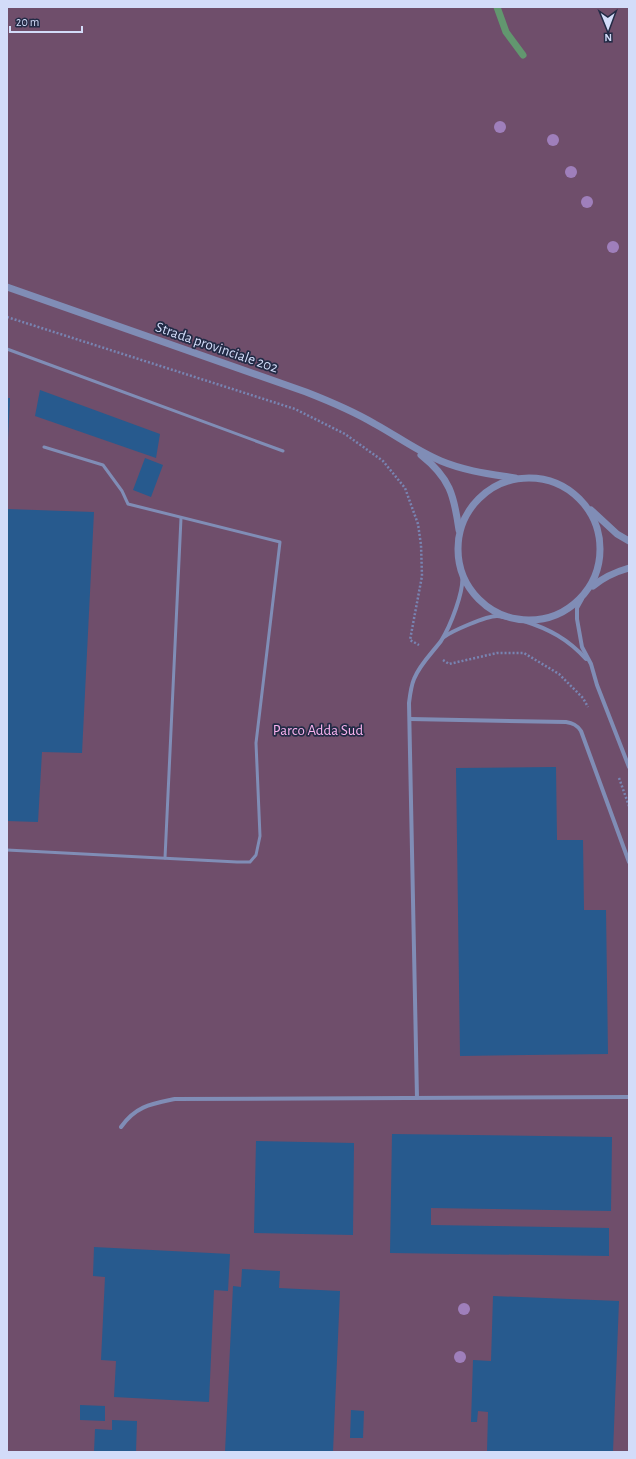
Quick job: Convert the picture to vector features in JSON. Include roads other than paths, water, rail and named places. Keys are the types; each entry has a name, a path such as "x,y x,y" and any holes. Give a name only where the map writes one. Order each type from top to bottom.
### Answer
{"street":[{"name":"Strada provinciale 202","path":"7,287 306,392 375,424 427,455 456,467 473,472 516,478 536,478 556,482 574,492 617,534 629,541"},
{"name":"Strada provinciale 202","path":"412,447 434,466 451,491 455,501 459,532 457,553 462,574 472,594 489,608 509,618 524,621 545,619 565,612 582,599 595,578 601,554 599,529 588,507"},
{"name":"Strada provinciale 202","path":"459,532 467,513 480,497 496,485 516,478"},
{"name":"Strada provinciale 202","path":"586,592 600,580 616,572 629,568"},
{"path":"417,1098 409,703 414,679 419,668 441,640 448,628 460,596 463,581 462,574"},
{"path":"582,599 577,608 578,627 582,647 591,664 629,767"},
{"path":"441,640 452,632 486,619 496,616 509,618"},
{"path":"524,621 555,633 573,646 591,664"},
{"path":"410,719 573,723 581,731 629,862"},
{"path":"121,1127 129,1117 140,1109 157,1103 175,1100 629,1096"}],"lane":[{"path":"7,350 283,452"},
{"path":"7,850 250,862 256,855 260,836 256,743 280,542 128,504 122,490 103,465 44,447"},
{"path":"166,858 181,518"}],"waterway":[{"path":"497,7 506,32 523,55"}],"park label":[{"name":"Parco Adda Sud","path":"318,730"}]}
